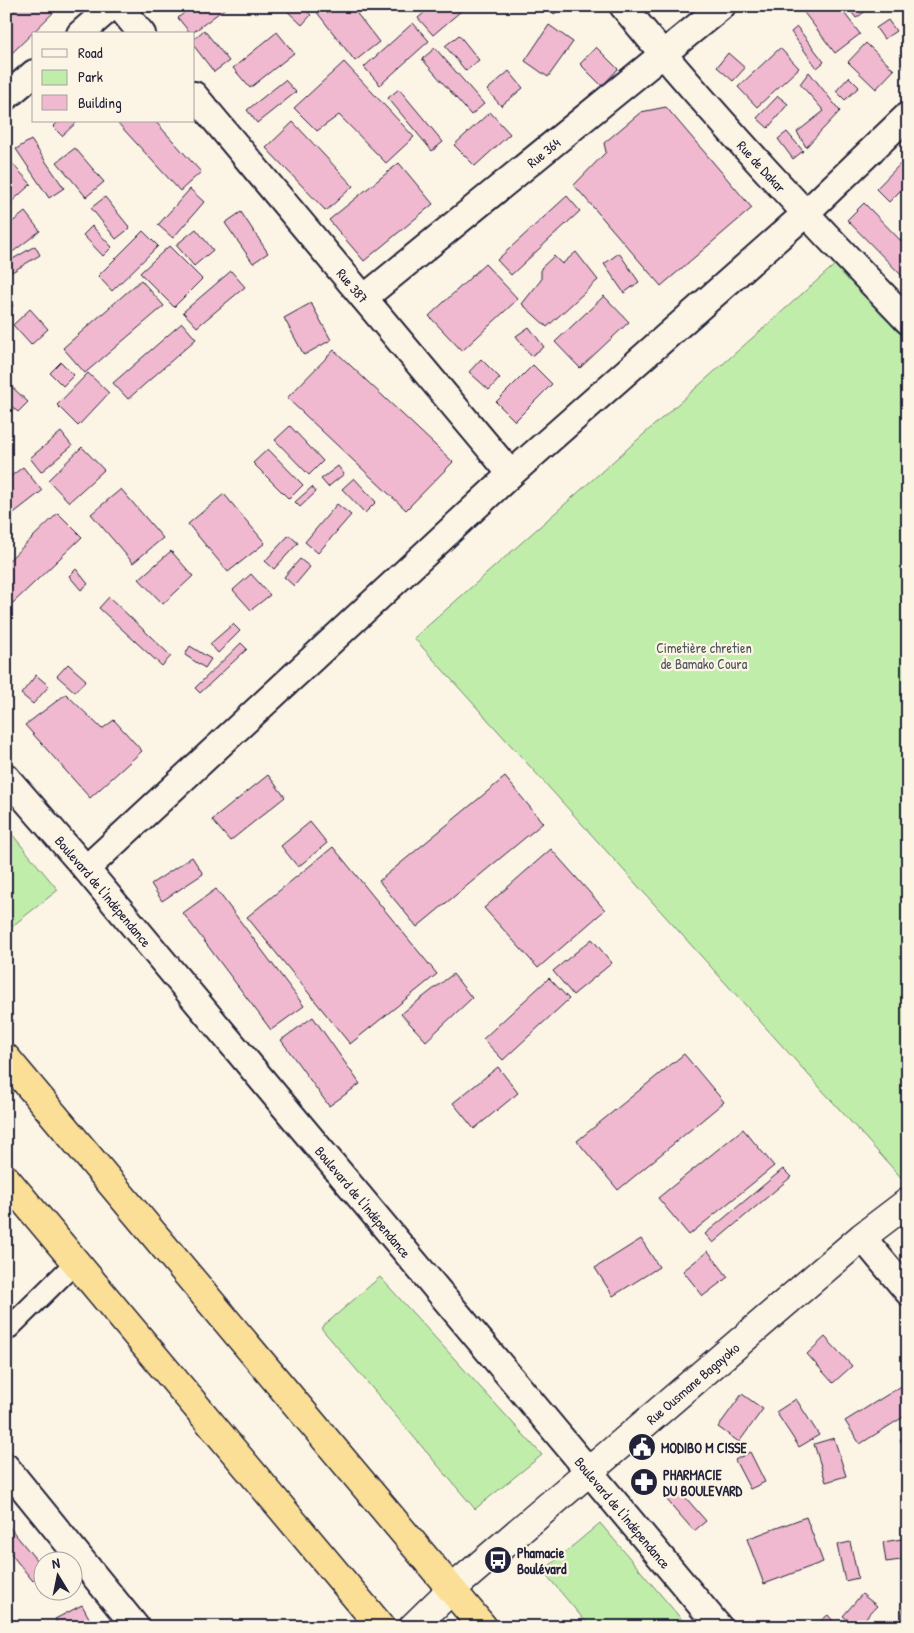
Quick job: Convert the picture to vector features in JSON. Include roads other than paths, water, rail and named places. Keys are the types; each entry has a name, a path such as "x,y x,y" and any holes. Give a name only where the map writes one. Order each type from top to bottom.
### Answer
{"highway":[{"path":"6,1058 483,1627"},
{"path":"6,1179 381,1627"}],"main road":[{"name":"Rue Ousmane Bagayoko","path":"413,1627 452,1590 862,1237 908,1202"}],"street":[{"path":"82,32 112,6"},
{"path":"119,6 140,32"},
{"name":"Rue de Dakar","path":"623,6 662,54 805,214 908,321"},
{"name":"Rue 364","path":"364,298 722,6"},
{"path":"6,97 32,75"},
{"name":"Rue 387","path":"195,96 511,474"},
{"path":"86,869 511,474 805,214 908,115"},
{"name":"Boulevard de l'Indépendance","path":"6,777 86,869 719,1627"},
{"path":"862,1237 908,1292"},
{"path":"6,1331 76,1262"},
{"path":"6,1467 136,1627"}],"place":[{"name":"MODIBO M CISSE","path":"642,1447"},
{"name":"PHARMACIE DU BOULEVARD","path":"644,1482"},
{"name":"Phamacie Boulévard","path":"498,1560"}],"park label":[{"name":"Cimetière chretien de Bamako Coura","path":"704,656"}]}
